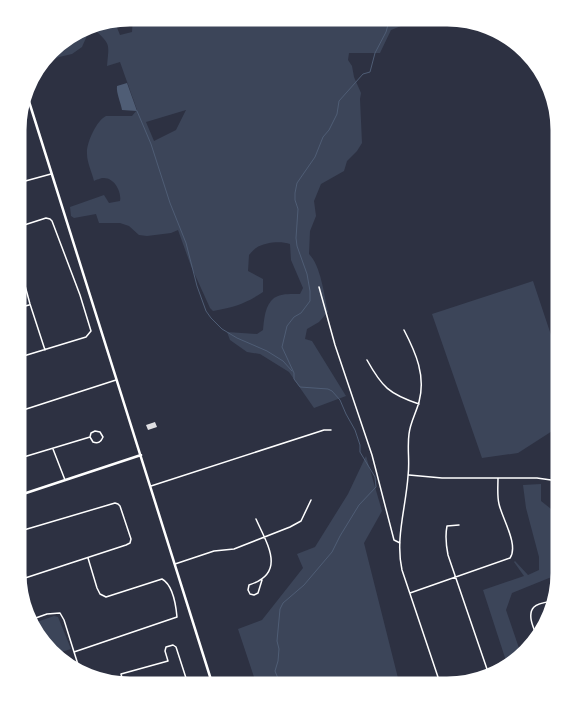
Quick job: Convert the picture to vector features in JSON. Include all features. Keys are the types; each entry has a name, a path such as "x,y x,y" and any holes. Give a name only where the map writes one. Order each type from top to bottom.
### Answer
{"main road":[{"path":"29,100 212,679"},
{"path":"24,494 141,455"}],"street":[{"path":"24,181 51,173"},
{"path":"24,225 46,218 52,221 74,277 90,328 90,333 86,337 24,356"},
{"path":"24,282 45,350"},
{"path":"319,287 335,345 372,455 387,510 392,536 394,540 400,543"},
{"path":"24,306 30,304"},
{"path":"404,330 421,371 422,389 419,404 409,433 408,475 400,543 400,562 439,679"},
{"path":"367,360 376,376 388,390 397,396 419,404"},
{"path":"24,410 117,380"},
{"path":"151,486 324,430 331,430"},
{"path":"24,457 90,437 91,433 97,431 102,434 103,437 99,442 95,443 90,437"},
{"path":"54,448 65,480"},
{"path":"408,475 442,478 537,478 553,481"},
{"path":"410,593 510,558 513,554 513,546 499,504 498,478"},
{"path":"175,564 214,551 234,549 290,527 300,521 311,500"},
{"path":"24,530 115,503 120,506 131,536 130,543 126,545 24,578"},
{"path":"256,519 271,554 272,564 271,570 262,580 250,586 248,590 250,594 254,595 258,593 262,580"},
{"path":"458,525 447,526 445,544 487,671"},
{"path":"74,652 177,617 172,594 167,581 162,579 106,597 100,594 97,588 88,558"},
{"path":"535,632 531,620 533,608 548,602"},
{"path":"34,619 48,614 60,613 64,620 78,665"},
{"path":"122,679 121,674 168,661 165,650 166,647 173,645 176,647 186,678 183,679"}],"shaded area":[{"path":"133,24 402,24 401,26 391,30 380,53 349,53 348,60 352,66 354,77 361,93 362,143 357,151 347,161 344,171 321,184 314,201 316,216 310,231 309,254 313,259 319,273 328,312 319,322 307,329 305,339 312,341 346,396 314,408 289,372 260,354 247,352 230,340 227,332 257,334 263,330 267,308 274,298 283,295 300,294 303,288 291,260 290,244 278,242 268,243 254,250 249,255 248,271 263,279 263,292 239,304 213,311 210,308 191,266 178,230 171,233 147,236 139,235 129,226 120,223 99,223 96,214 74,218 71,216 70,207 104,195 109,203 120,201 120,193 114,182 107,178 94,181 88,160 87,149 93,132 103,118 106,116 132,116 137,110 120,62 107,66 108,45 95,30 116,25 120,35 132,32","holes":["186,110 176,130 154,141 146,122"]},
{"path":"88,32 82,47 72,54 49,61 60,50"},
{"path":"127,83 137,111 122,110 117,92 117,86"},
{"path":"533,281 553,341 553,430 518,453 482,458 432,314"},
{"path":"366,456 382,511 364,543 398,679 255,679 238,629 262,620 303,568 297,554 315,547 348,494"},
{"path":"541,484 541,501 553,510 553,577 512,593 506,610 520,650 506,661 483,590 524,576 514,562 515,561 528,575 539,570 539,557 526,508 523,485"},
{"path":"54,616 58,617 71,649 60,652 46,638 36,622"}],"building":[{"path":"155,422 157,427 148,430 146,425"}],"waterway":[{"path":"278,679 275,671 279,649 277,641 280,609 283,603 304,585 332,552 359,505 376,487 375,477 360,452 360,445 355,430 340,400 332,391 328,389 300,387 294,379 294,373 282,347 287,326 294,317 301,313 310,301 307,274 297,246 296,238 298,209 295,200 295,193 297,183 315,157 323,137 329,130 337,114 339,101 363,74 370,72 375,53 386,32 388,24"},
{"path":"137,111 151,144 170,203 186,243 197,286 206,311 222,329 237,338 267,351 283,361 292,371"}]}
